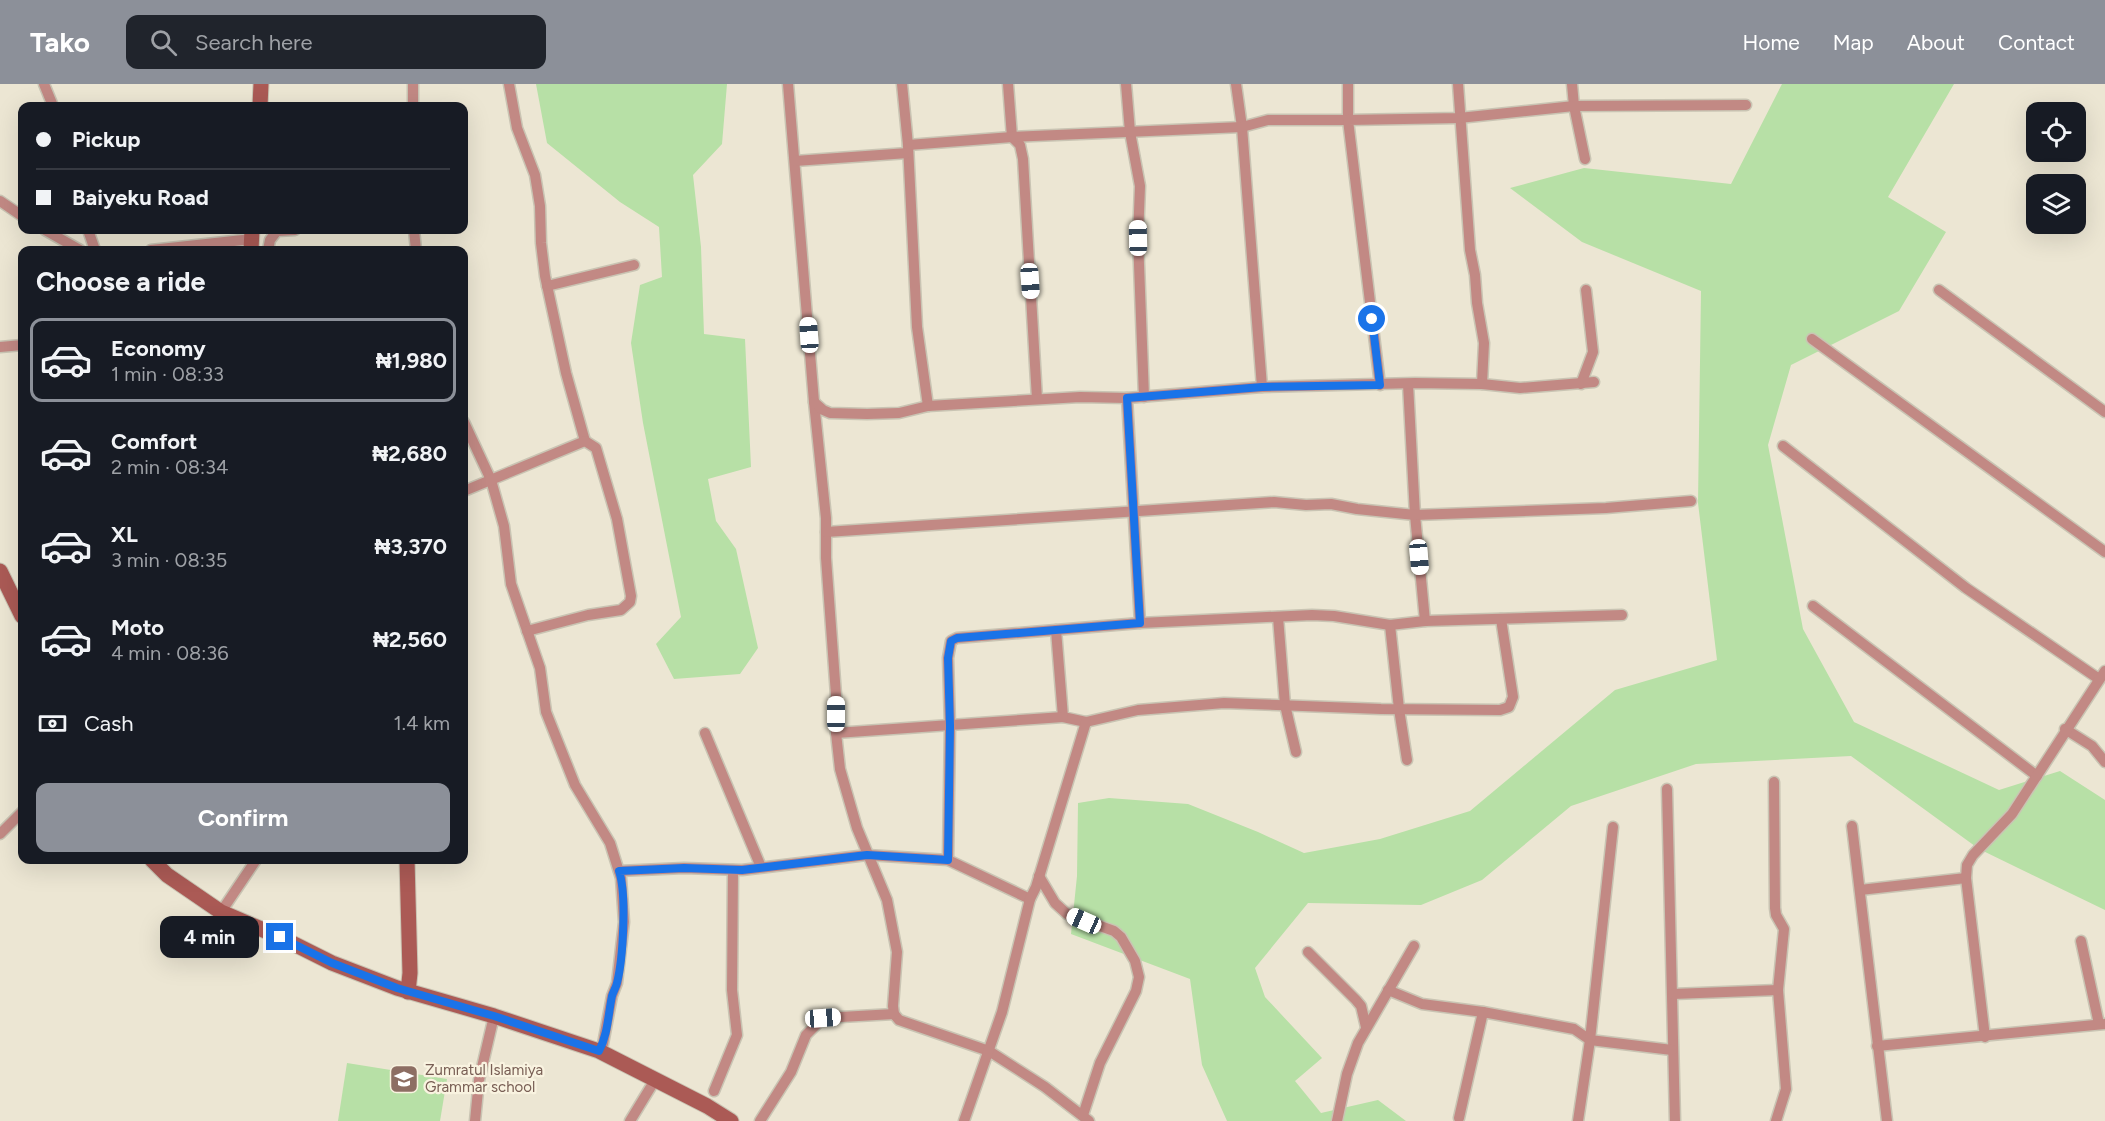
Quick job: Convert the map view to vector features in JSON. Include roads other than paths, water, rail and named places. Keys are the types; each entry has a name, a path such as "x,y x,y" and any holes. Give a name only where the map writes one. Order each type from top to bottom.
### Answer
{"main road":[{"path":"260,102 261,84"},
{"path":"0,571 18,608"},
{"path":"156,864 167,876 221,912 280,937 332,963 408,992 494,1016 599,1051 707,1106 731,1121"},
{"path":"407,864 410,973 408,992"}],"street":[{"path":"44,84 51,102"},
{"path":"413,84 413,102"},
{"path":"509,84 517,128 535,175 547,286 566,373 585,441 596,448 617,519 631,596 630,602 621,610 588,615 527,631"},
{"path":"788,84 826,532 836,695 836,733 840,769 857,828 887,900 897,952 894,1014 900,1020 989,1052 1045,1087 1086,1118 1100,1064 1136,991 1139,977 1135,961 1121,937 1114,931 1067,914 1055,903 1039,876"},
{"path":"902,84 908,149 917,327 928,406"},
{"path":"1008,84 1012,137 1020,144 1023,159 1037,399"},
{"path":"1126,84 1130,132 1140,186 1138,238 1144,397"},
{"path":"1236,84 1242,127 1262,387"},
{"path":"1348,84 1348,120 1380,385"},
{"path":"1458,84 1470,249 1484,343 1482,384"},
{"path":"1572,84 1585,159"},
{"path":"795,161 1012,137 1242,127 1268,120 1459,118 1574,106 1746,105"},
{"path":"0,201 18,213"},
{"path":"52,234 73,246"},
{"path":"191,246 252,240"},
{"path":"547,286 634,265"},
{"path":"1581,384 1593,352 1586,290"},
{"path":"1939,290 2105,412"},
{"path":"1812,339 2105,552"},
{"path":"0,347 18,345"},
{"path":"814,402 830,413 899,413 928,406 1037,399 1127,398 1262,387 1482,384 1520,388 1594,382"},
{"path":"1408,384 1415,515 1425,621"},
{"path":"1127,398 1140,623"},
{"path":"468,431 492,480 504,526 511,584 540,668 546,711 575,785 610,843 621,878 624,922 617,983 612,996 606,1033 599,1051"},
{"path":"468,489 585,441"},
{"path":"1783,446 1966,588 2102,675 2012,814 1973,855 1967,865 1966,878 1985,1037"},
{"path":"826,532 1274,502 1306,505 1330,504 1415,515 1606,508 1690,501"},
{"path":"1814,606 2037,776"},
{"path":"948,860 950,726 948,658 951,641 957,638 1140,623 1278,617 1334,616 1390,625 1425,621 1622,615"},
{"path":"1278,617 1285,705 1296,752"},
{"path":"836,733 1063,717 1086,722 1138,710 1224,703 1500,710 1509,707 1513,697 1501,619"},
{"path":"1390,625 1407,760"},
{"path":"1056,630 1063,717"},
{"path":"964,1121 1002,1012 1030,899 1086,722"},
{"path":"2065,729 2092,746 2105,762"},
{"path":"705,734 761,867"},
{"path":"1773,782 1775,908 1776,915 1784,929 1778,990 1786,1089 1776,1121"},
{"path":"1666,789 1675,1121"},
{"path":"0,834 18,816"},
{"path":"1852,826 1887,1121"},
{"path":"1578,1121 1590,1040 1612,827"},
{"path":"619,871 684,868 733,870 867,855 948,860 1030,899"},
{"path":"221,912 253,864"},
{"path":"714,1091 737,1035 732,990 733,870"},
{"path":"1860,890 1966,878"},
{"path":"1877,1046 2102,1024 2081,941"},
{"path":"1337,1121 1347,1074 1366,1027 1414,946"},
{"path":"1308,952 1361,1006 1366,1027"},
{"path":"1388,990 1422,1004 1483,1012 1574,1029 1590,1040 1672,1050"},
{"path":"1673,994 1778,990"},
{"path":"1459,1118 1483,1012"},
{"path":"760,1121 791,1072 806,1035 823,1018 894,1014"},
{"path":"475,1121 479,1080 494,1016"},
{"path":"630,1121 655,1080"}],"place":[{"name":"Zumratul Islamiya Grammar school","path":"404,1079"}]}
